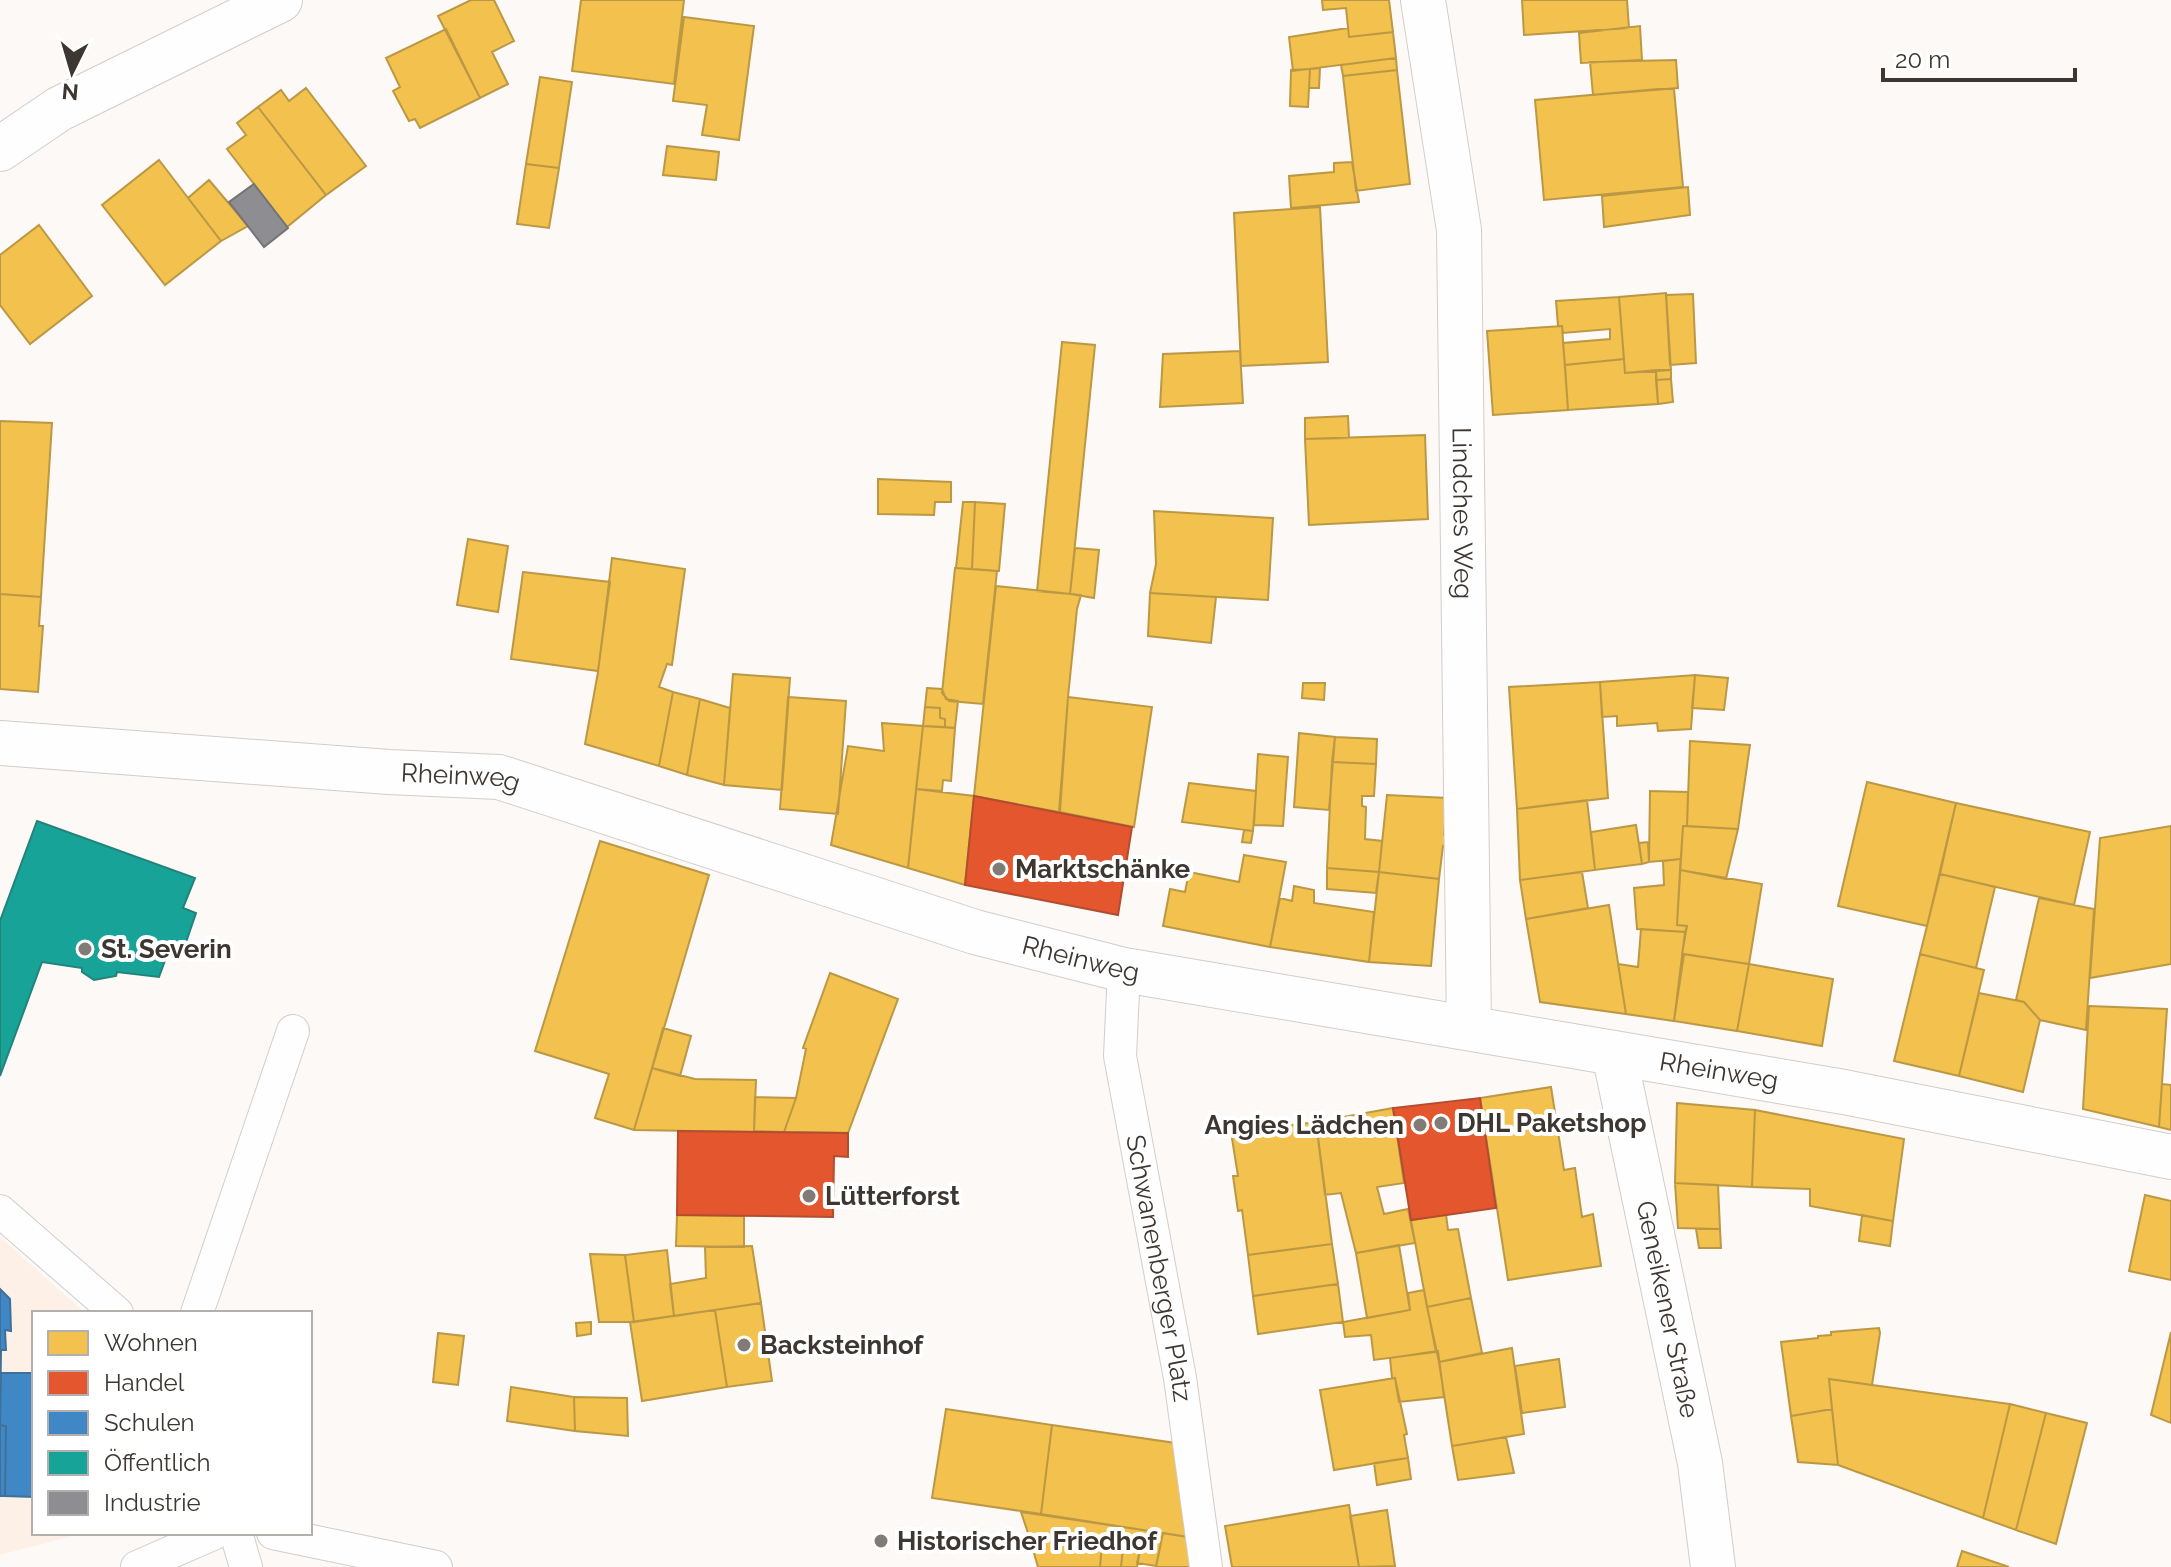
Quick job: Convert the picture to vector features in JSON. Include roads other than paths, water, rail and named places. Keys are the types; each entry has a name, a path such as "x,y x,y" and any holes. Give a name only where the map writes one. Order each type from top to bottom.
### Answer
{"main road":[{"path":"0,149 59,109 280,0"},
{"name":"Lindches Weg","path":"1423,0 1459,230 1469,1028"},
{"name":"Rheinweg","path":"0,743 389,772 499,777 975,932 1124,970 1844,1092 2171,1157"},
{"name":"Geneikener Straße","path":"1614,1053 1700,1463 1713,1567"}],"lane":[{"name":"Schwanenberger Platz","path":"1124,970 1120,1056 1180,1378 1206,1567"},
{"path":"198,1311 293,1031"},
{"path":"0,1211 115,1311"},
{"path":"137,1567 210,1535"},
{"path":"237,1535 246,1567"},
{"path":"283,1535 436,1567"}],"place":[{"name":"Marktschänke","path":"999,869"},
{"name":"St. Severin","path":"85,949"},
{"name":"DHL Paketshop","path":"1441,1123"},
{"name":"Angies Lädchen","path":"1420,1125"},
{"name":"Lütterforst","path":"809,1196"},
{"name":"Backsteinhof","path":"744,1345"},
{"name":"Historischer Friedhof","path":"881,1541"}]}
